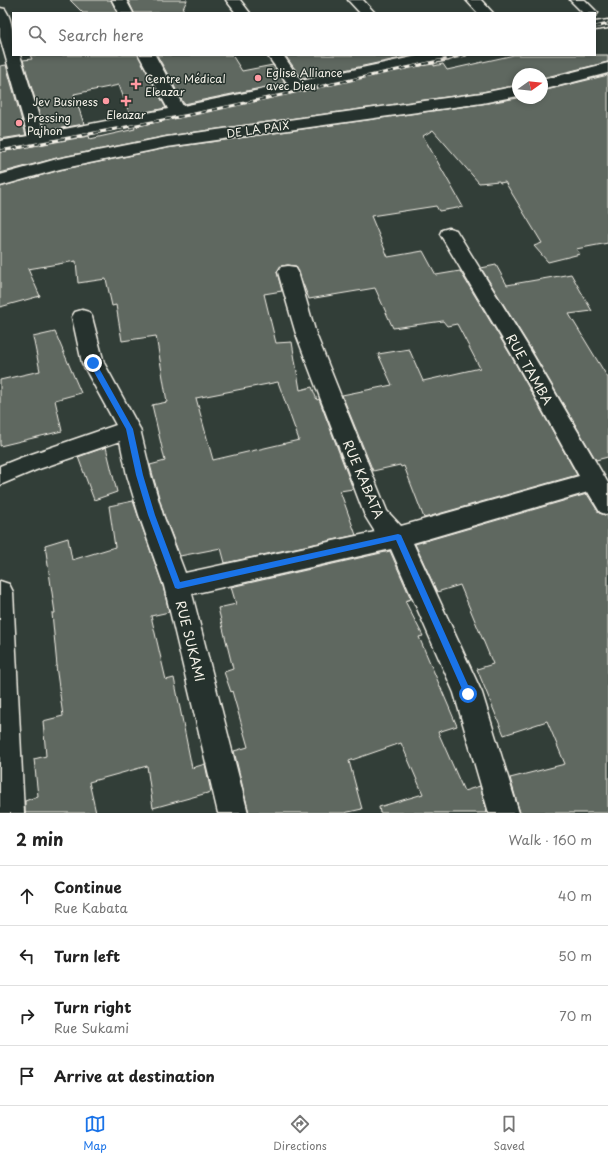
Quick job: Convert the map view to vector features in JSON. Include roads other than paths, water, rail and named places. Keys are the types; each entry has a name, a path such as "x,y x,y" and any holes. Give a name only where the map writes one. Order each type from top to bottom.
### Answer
{"street":[{"path":"119,0 125,12"},
{"path":"233,0 242,12"},
{"path":"355,0 367,12"},
{"path":"473,0 485,12"},
{"path":"577,0 590,12"},
{"path":"0,12 12,53"},
{"path":"13,56 37,138"},
{"path":"148,56 178,112"},
{"path":"275,56 298,87"},
{"path":"0,146 178,112 298,87 410,58 435,56"},
{"path":"548,83 608,68"},
{"name":"DE LA PAIX","path":"0,181 57,164 167,142 482,98 512,92"},
{"name":"RUE TAMBA","path":"450,234 520,350 608,505"},
{"name":"RUE KABATA","path":"288,272 306,334 377,516 388,530 398,537 468,694 504,813"},
{"name":"RUE SUKAMI","path":"82,317 93,363 129,429 139,475 151,515 178,586 233,813"},
{"path":"0,476 28,464 129,429"},
{"path":"178,586 398,537 594,481"},
{"path":"0,592 9,813"}],"railway":[{"path":"596,27 608,24"},
{"path":"0,151 194,114 461,56"}],"place":[{"name":"Eglise Alliance avec Dieu","path":"258,78"},
{"name":"Centre Médical Eleazar","path":"136,84"},
{"name":"Jev Business","path":"106,101"},
{"name":"Eleazar","path":"126,101"},
{"name":"Pressing Pajhon","path":"19,123"}]}
